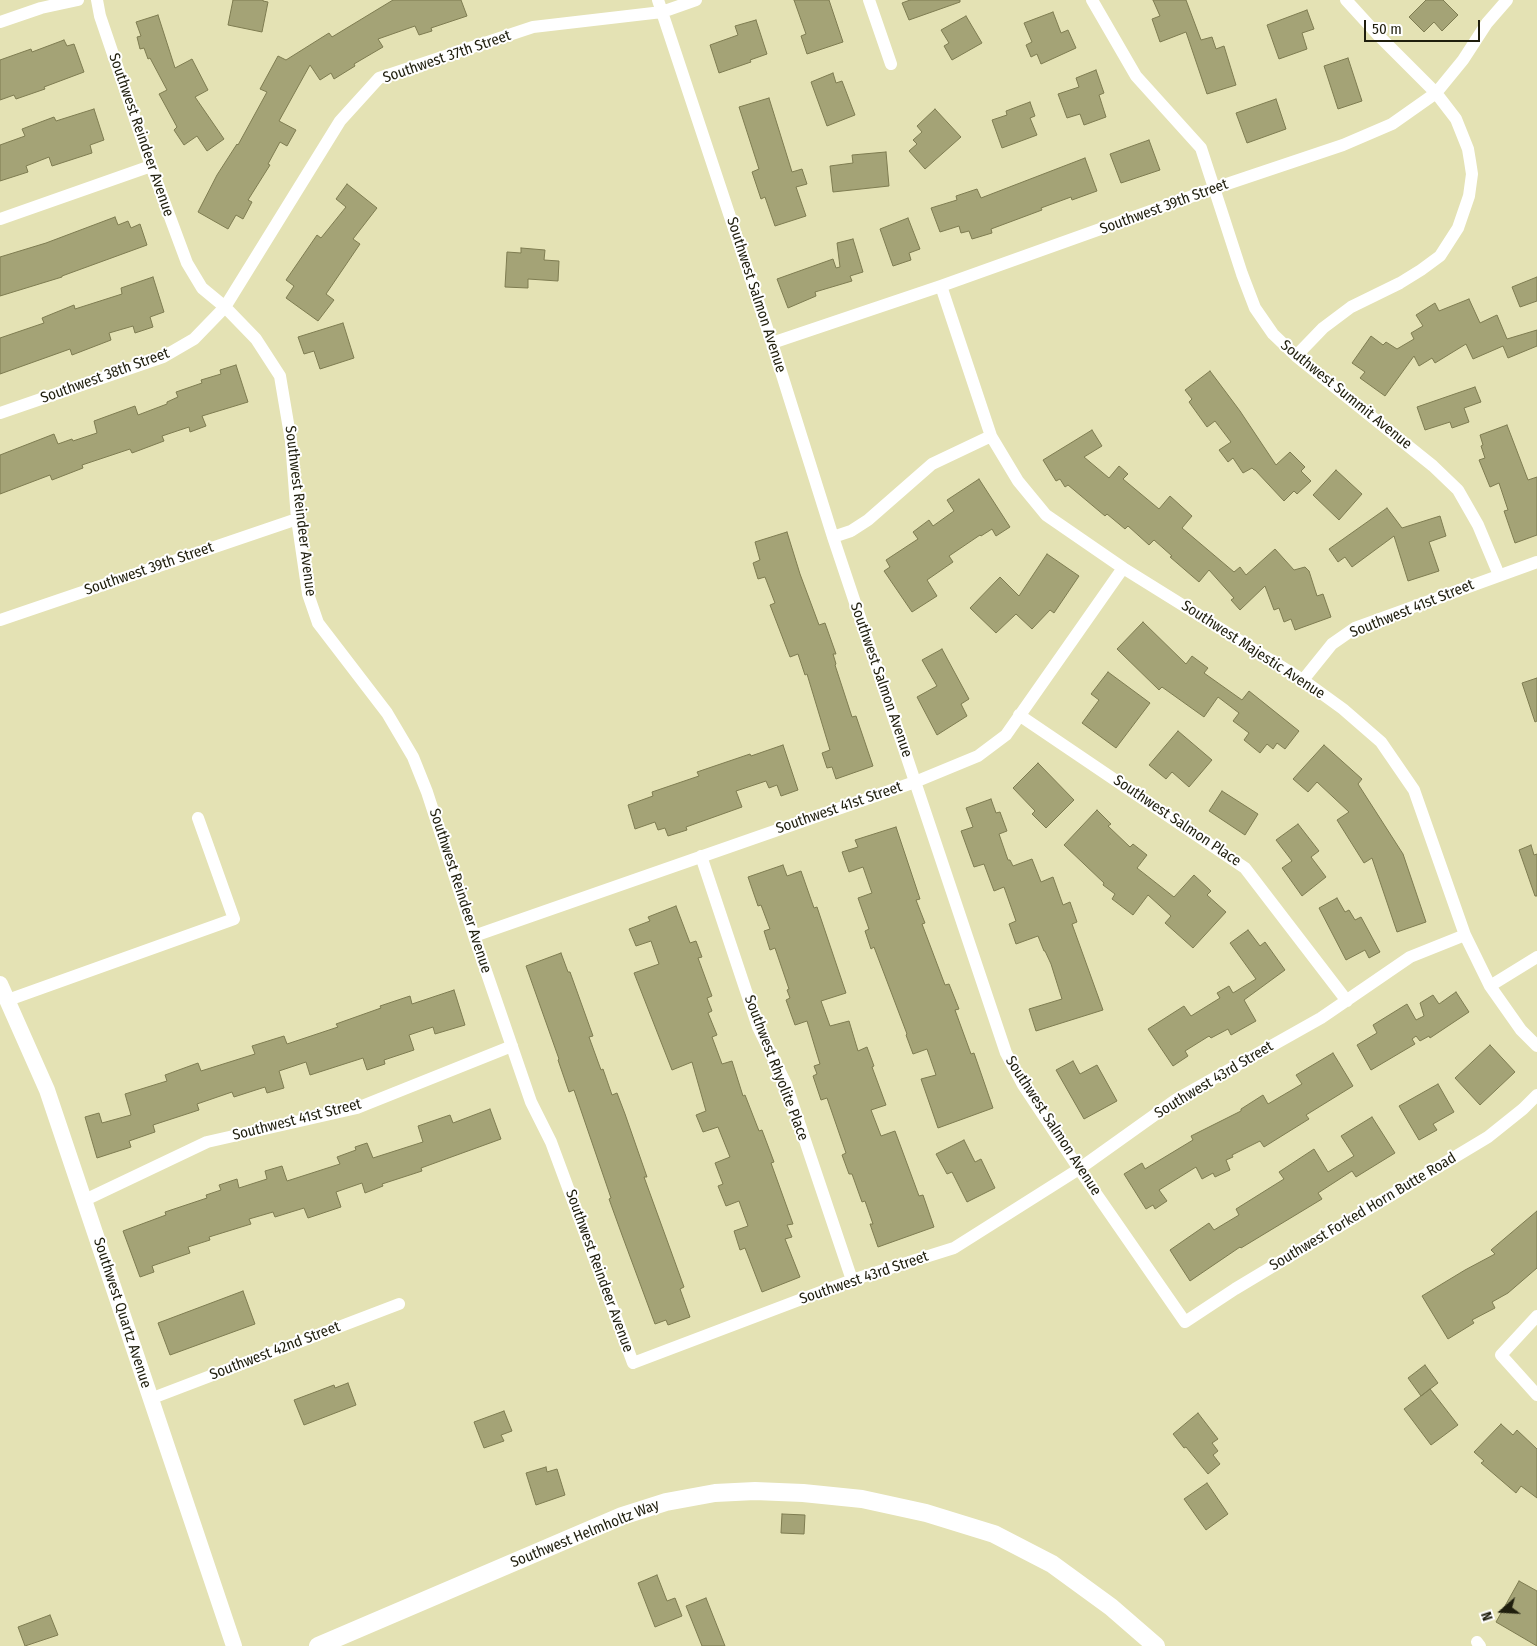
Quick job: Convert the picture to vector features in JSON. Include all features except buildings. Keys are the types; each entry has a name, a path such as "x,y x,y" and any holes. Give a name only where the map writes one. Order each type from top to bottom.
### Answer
{"main road":[{"name":"Southwest Helmholtz Way","path":"318,1646 622,1516 666,1502 715,1493 755,1491 803,1493 862,1499 926,1513 994,1534 1052,1564 1111,1607 1156,1646"}],"street":[{"path":"0,22 41,8 78,0"},
{"name":"Southwest Reindeer Avenue","path":"97,0 100,16 151,166 187,262 202,288 256,339 280,376 291,441 297,519 308,594 318,623 387,713 412,758 427,792 474,936 532,1102 554,1151 633,1362"},
{"name":"Southwest 37th Street","path":"224,307 340,121 380,78 533,27 696,0"},
{"path":"869,0 892,64"},
{"name":"Southwest Summit Avenue","path":"1092,0 1136,76 1201,148 1255,308 1273,334 1296,356 1433,466 1458,490 1478,525 1499,575"},
{"path":"1296,356 1322,328 1351,307 1400,283 1440,256 1458,228 1469,196 1472,174 1468,149 1456,119 1436,93 1346,0"},
{"name":"Southwest 39th Street","path":"772,343 941,286 1215,188 1343,145 1392,124 1436,93 1463,60 1487,23 1508,0"},
{"name":"Southwest Salmon Avenue","path":"660,6 772,343 833,537 1006,1054 1079,1169 1185,1322"},
{"path":"0,219 151,166"},
{"name":"Southwest Majestic Avenue","path":"941,286 991,436 1018,481 1046,515 1123,568 1303,680 1343,709 1381,742 1414,790 1465,935 1490,986 1521,1030 1537,1046"},
{"name":"Southwest 38th Street","path":"0,413 164,357 194,339 224,307"},
{"path":"833,537 851,531 868,520 932,464 991,436"},
{"name":"Southwest 39th Street","path":"0,620 297,519"},
{"name":"Southwest 41st Street","path":"1303,680 1332,644 1355,628 1537,562"},
{"name":"Southwest 41st Street","path":"474,936 915,782 978,756 1006,735 1123,568"},
{"name":"Southwest Salmon Place","path":"1019,715 1245,868 1347,1001"},
{"path":"8,1000 234,919 198,818"},
{"name":"Southwest Rhyolite Place","path":"701,856 758,1027 786,1084 852,1280"},
{"name":"Southwest 43rd Street","path":"633,1362 852,1280 954,1248 1079,1169 1177,1099 1321,1018 1410,958 1465,935"},
{"path":"1490,986 1537,957"},
{"name":"Southwest Quartz Avenue","path":"0,984 47,1090 234,1646"},
{"name":"Southwest 41st Street","path":"85,1200 207,1142 357,1108 512,1046"},
{"name":"Southwest Forked Horn Butte Road","path":"1185,1322 1235,1289 1488,1137 1523,1109 1537,1095"},
{"name":"Southwest 42nd Street","path":"150,1399 399,1304"},
{"path":"1537,1316 1501,1355 1537,1395"}]}
